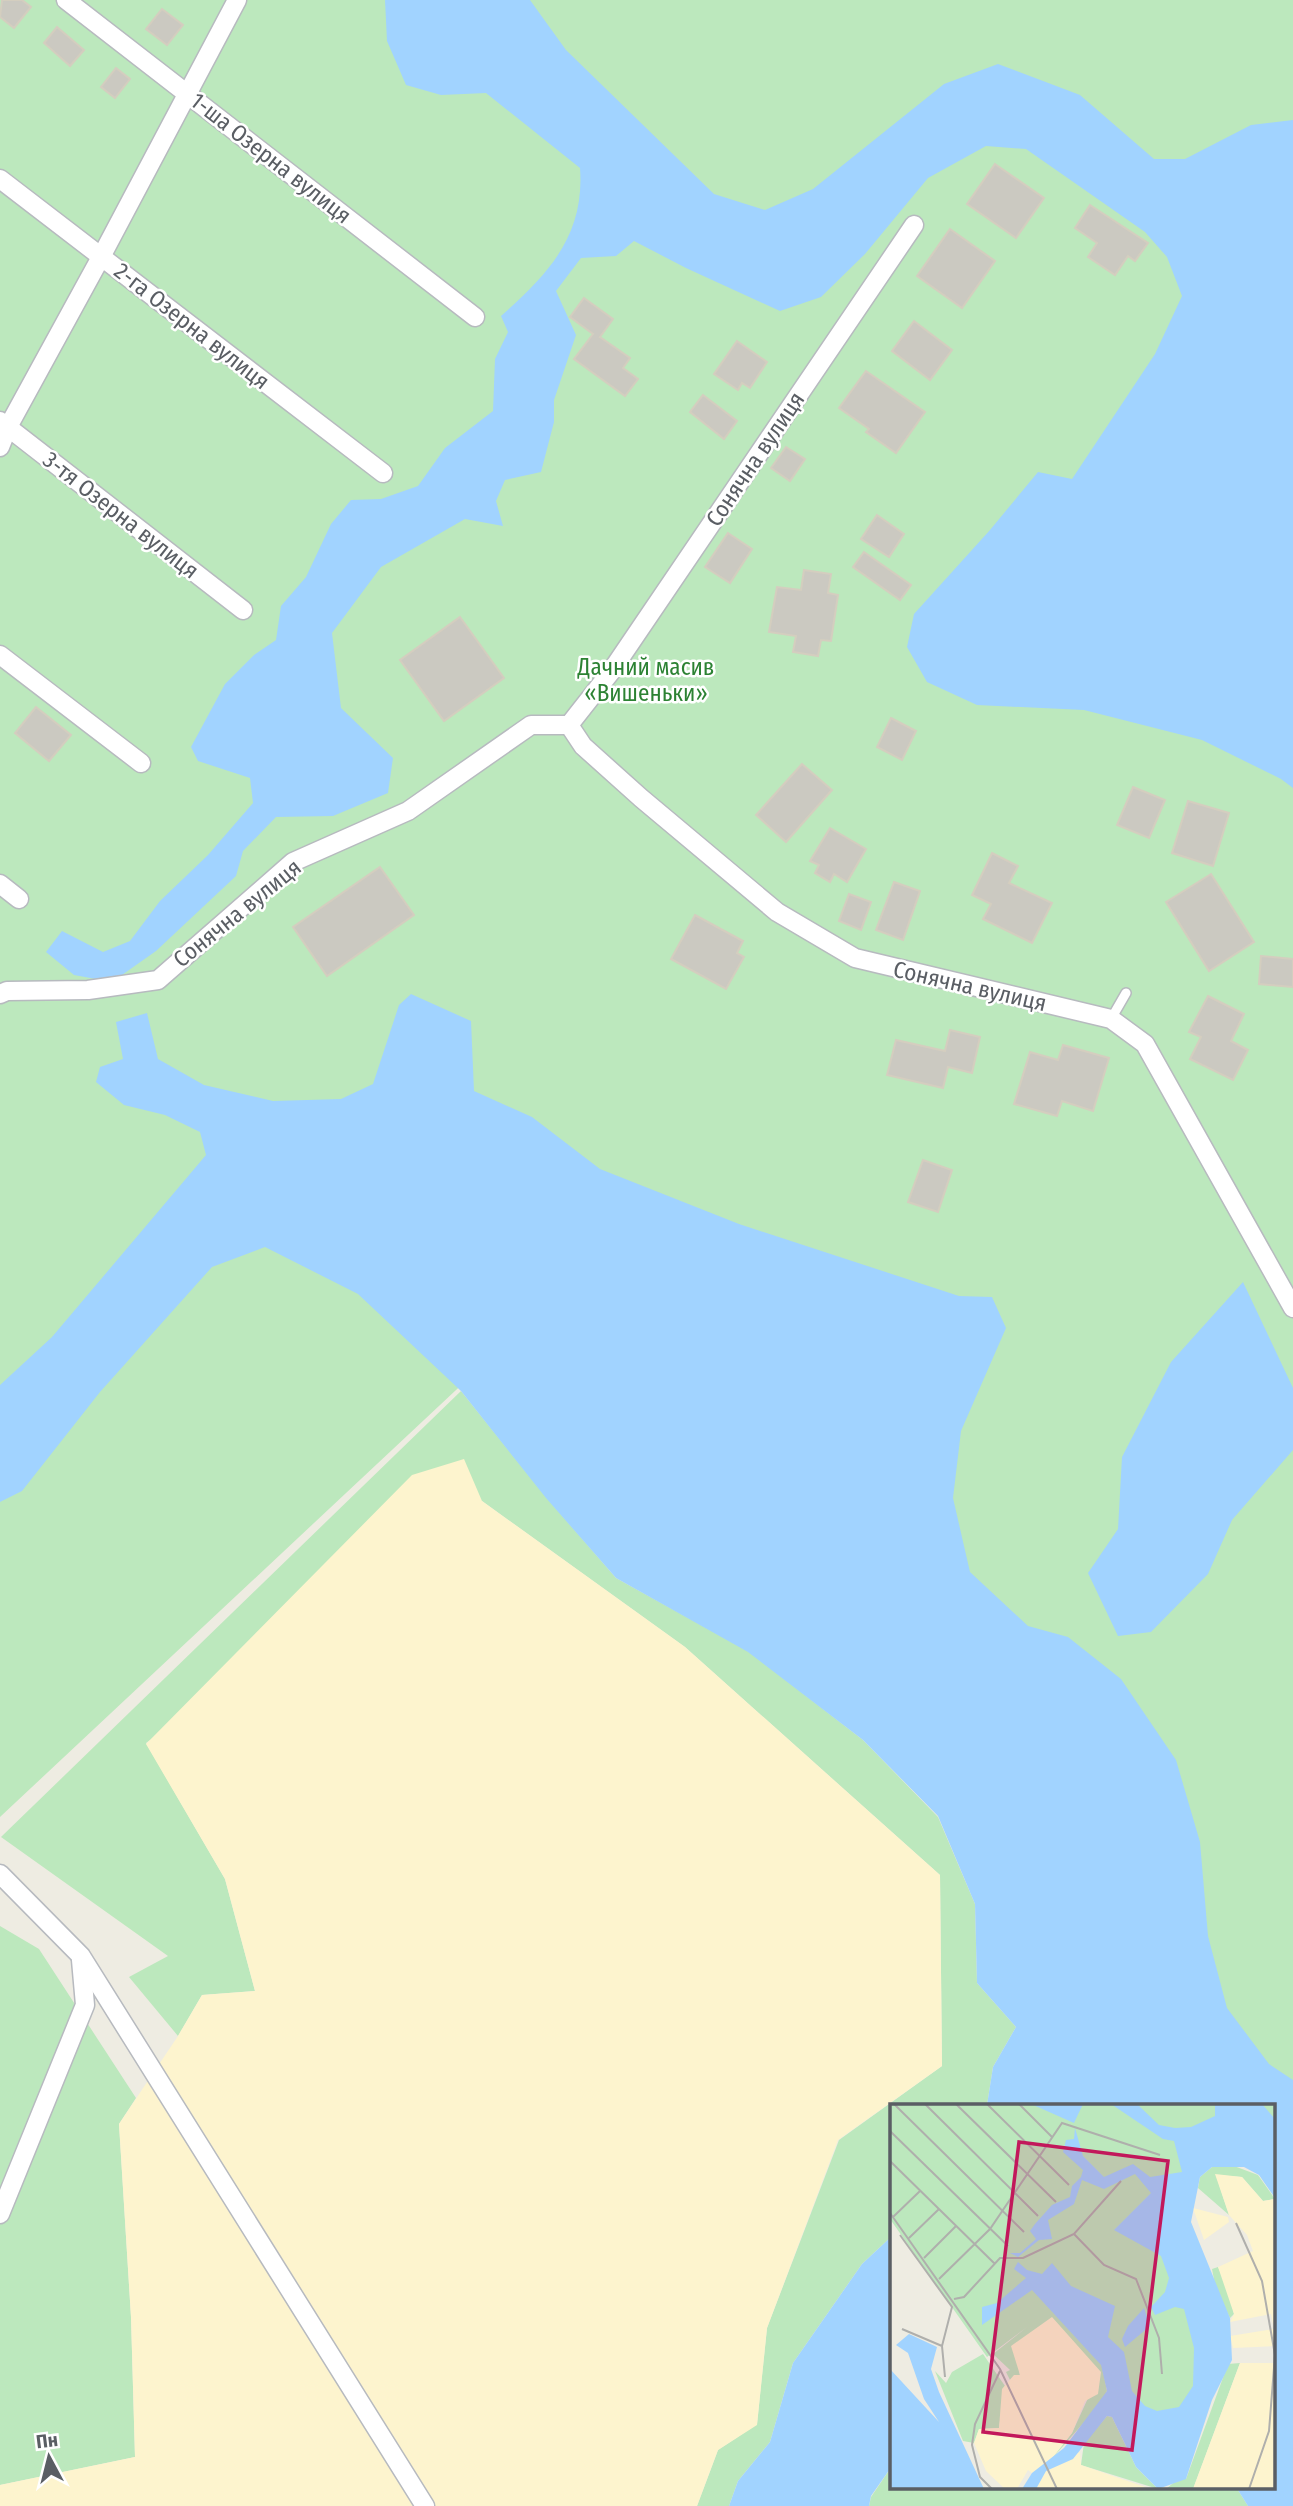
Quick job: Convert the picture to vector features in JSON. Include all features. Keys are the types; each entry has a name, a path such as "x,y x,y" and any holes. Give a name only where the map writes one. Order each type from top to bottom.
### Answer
{"street":[{"name":"1-ша Озерна вулиця","path":"66,0 475,317"},
{"path":"0,447 4,424 101,257 237,0"},
{"name":"2-га Озерна вулиця","path":"0,179 383,473"},
{"name":"Сонячна вулиця","path":"569,725 610,673 914,225"},
{"name":"3-тя Озерна вулиця","path":"4,424 243,610"},
{"path":"0,655 141,763"},
{"name":"Сонячна вулиця","path":"0,994 7,990 88,990 158,979 293,862 408,811 531,725 569,725"},
{"name":"Сонячна вулиця","path":"569,725 583,746 777,912 855,958 1111,1019 1144,1044 1293,1308"},
{"path":"0,884 19,899"},
{"path":"0,1874 81,1956 425,2506"},
{"path":"0,2214 85,2005 81,1956"}],"lane":[{"path":"1111,1019 1126,993"}],"green space":[{"name":"Дачний масив «Вишеньки»","path":"0,0 1293,0 1293,2158 1276,2104 487,1361 0,1817"},
{"path":"461,1391 546,1497 616,1578 748,1651 863,1740 938,1817 975,1904 977,1983 1016,2027 993,2067 987,2104 890,2104 890,2238 862,2264 793,2363 770,2442 738,2481 729,2506 697,2506 718,2450 757,2424 767,2328 839,2140 942,2066 940,1875 685,1647 482,1501 146,1743 225,1879 255,1991 202,1995 178,2036 129,1977 168,1956 1,1837"},
{"path":"0,1926 39,1949 136,2098 119,2124 131,2317 135,2457 0,2485"},
{"path":"890,2469 890,2488 1237,2488 1248,2506 869,2506 871,2497"}],"sand":[{"path":"464,1459 482,1501 685,1647 940,1875 942,2066 838,2140 767,2328 757,2425 718,2450 697,2506 0,2506 0,2485 135,2457 131,2317 119,2124 202,1995 255,1991 225,1879 146,1744 412,1475"}],"water":[{"path":"385,0 530,0 566,50 714,194 765,210 813,189 944,84 998,64 1080,95 1154,159 1185,159 1251,125 1293,120 1293,788 1281,779 1202,740 1084,710 977,705 927,682 907,647 914,614 1038,472 1072,479 1155,354 1182,296 1167,257 1145,232 1026,149 986,146 928,178 865,254 821,297 780,311 634,241 616,256 581,258 556,291 576,335 554,400 554,422 541,472 505,480 496,501 503,526 465,519 381,567 332,633 341,708 393,758 388,793 333,816 276,817 243,851 236,876 156,951 112,982 74,975 46,952 62,931 103,952 130,941 160,901 208,855 253,803 250,778 198,761 191,747 225,684 254,655 276,640 281,606 306,577 331,524 351,500 381,499 418,486 445,448 493,411 495,359 508,332 501,316 548,269 570,234 580,192 580,168 486,93 441,95 406,85 387,41"},
{"path":"411,994 471,1021 474,1091 532,1117 600,1169 739,1224 959,1296 992,1297 1006,1328 961,1431 953,1498 970,1572 1028,1626 1068,1637 1121,1679 1176,1760 1200,1842 1208,1936 1227,2008 1269,2064 1293,2080 1293,2506 1248,2506 1237,2488 1276,2488 1276,2104 987,2104 993,2067 1016,2027 977,1983 975,1904 938,1816 863,1740 748,1652 616,1578 546,1498 461,1391 358,1294 265,1247 212,1267 100,1392 22,1491 0,1502 0,1385 52,1337 206,1155 200,1132 165,1115 124,1105 96,1082 100,1067 123,1059 116,1022 147,1013 158,1059 204,1085 273,1101 341,1099 373,1084 399,1005"},
{"path":"1243,1282 1293,1388 1293,1450 1232,1520 1208,1574 1151,1632 1118,1636 1088,1573 1118,1529 1122,1457 1171,1362"},
{"path":"890,2238 890,2469 871,2496 869,2506 729,2506 738,2481 770,2442 793,2363 862,2264"}],"building":[{"path":"2,0 22,0 31,7 14,28 0,17"},
{"path":"162,9 183,25 167,45 146,29"},
{"path":"57,27 84,50 70,66 44,43"},
{"path":"116,68 130,79 115,98 101,87"},
{"path":"995,164 1044,198 1016,238 967,204"},
{"path":"1090,205 1148,243 1135,261 1128,256 1115,275 1088,257 1097,243 1075,228"},
{"path":"950,229 995,261 962,308 917,276"},
{"path":"584,298 613,319 600,337 630,358 623,368 638,379 625,396 574,359 593,334 570,317"},
{"path":"914,321 952,350 930,380 892,351"},
{"path":"737,341 767,362 750,388 742,383 738,390 714,374"},
{"path":"866,371 925,412 896,453 866,432 869,429 839,408"},
{"path":"703,395 737,421 724,439 690,412"},
{"path":"786,447 805,459 790,481 771,468"},
{"path":"877,515 904,534 889,557 861,539"},
{"path":"728,533 752,549 730,583 705,567"},
{"path":"864,552 911,585 900,600 853,567"},
{"path":"804,570 831,574 828,593 838,595 831,641 821,640 818,656 793,652 796,636 769,632 777,587 801,590"},
{"path":"460,617 504,678 444,721 400,660"},
{"path":"36,707 71,735 49,761 15,733"},
{"path":"891,718 916,731 902,760 877,747"},
{"path":"802,764 832,790 786,842 756,815"},
{"path":"1133,787 1165,800 1149,838 1117,825"},
{"path":"1188,801 1229,813 1213,866 1172,853"},
{"path":"830,828 866,849 847,882 834,874 830,882 815,873 819,865 810,861"},
{"path":"992,853 1018,866 1009,883 1052,903 1032,943 983,919 991,904 972,895"},
{"path":"380,867 414,915 327,976 293,927"},
{"path":"1211,874 1254,942 1209,971 1166,902"},
{"path":"894,882 920,891 903,940 876,930"},
{"path":"849,894 871,902 861,930 839,921"},
{"path":"695,915 743,941 737,953 744,957 726,989 671,959"},
{"path":"1261,956 1293,959 1293,987 1259,984"},
{"path":"1208,996 1244,1014 1231,1041 1248,1050 1233,1080 1190,1059 1201,1037 1189,1032"},
{"path":"950,1030 980,1037 972,1073 948,1067 943,1088 887,1075 896,1040 945,1051"},
{"path":"1063,1045 1109,1058 1093,1111 1062,1101 1057,1116 1014,1104 1030,1052 1058,1060"},
{"path":"923,1160 952,1170 938,1212 908,1202"}]}
